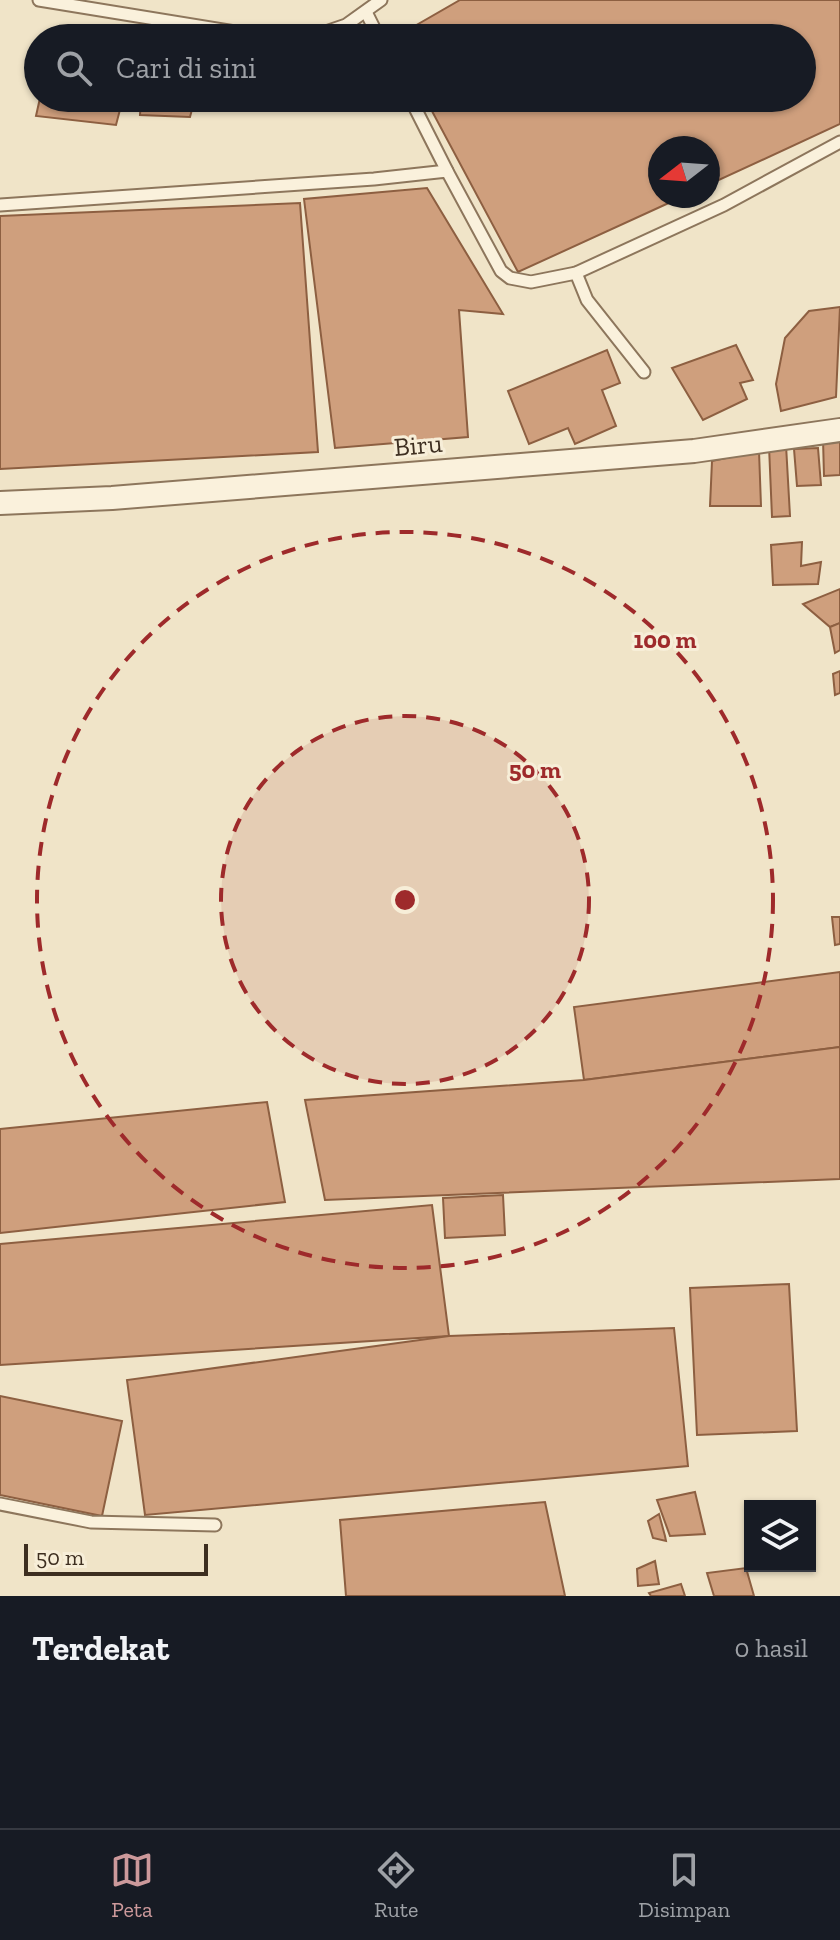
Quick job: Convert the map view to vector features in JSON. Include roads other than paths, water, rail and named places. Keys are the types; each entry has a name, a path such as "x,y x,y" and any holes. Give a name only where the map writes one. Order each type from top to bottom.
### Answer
{"street":[{"name":"Biru","path":"0,503 112,498 694,451 840,430"}],"lane":[{"path":"39,0 186,24"},
{"path":"348,24 381,0"},
{"path":"366,12 372,24"},
{"path":"417,112 501,271 510,278 531,282 576,273 724,205 840,142"},
{"path":"0,205 374,179 447,171"},
{"path":"576,273 587,300 644,372"},
{"path":"0,1504 91,1522 215,1525"}]}
